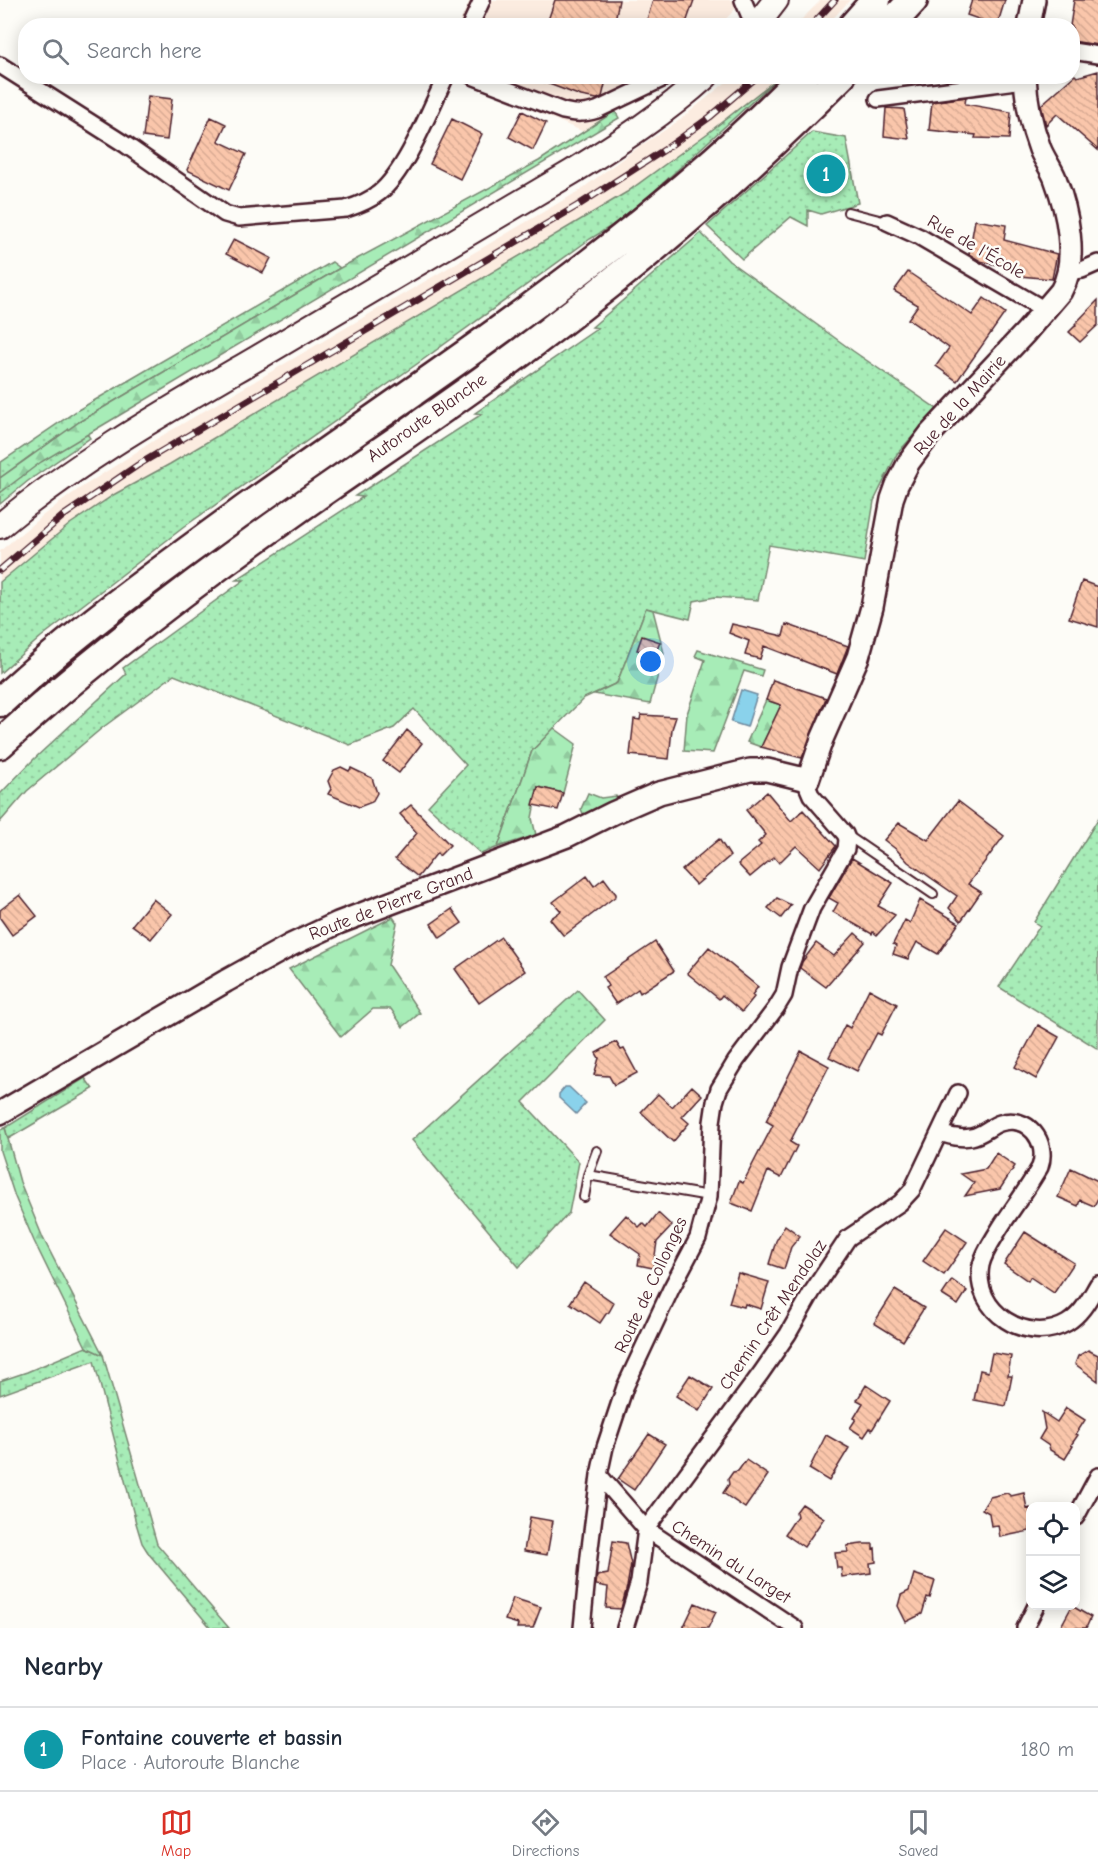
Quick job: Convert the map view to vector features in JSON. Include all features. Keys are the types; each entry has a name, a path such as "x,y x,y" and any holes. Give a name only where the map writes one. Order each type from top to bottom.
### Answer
{"highway":[{"path":"860,18 876,0"},
{"path":"896,18 913,0"},
{"name":"Autoroute Blanche","path":"0,702 73,639 180,556 518,317 646,219 726,150 795,84"},
{"name":"Autoroute Blanche","path":"0,744 93,662 189,587 547,333 626,271 750,165 833,84"}],"main road":[{"path":"761,18 776,0"},
{"path":"0,526 40,494 113,445 572,172 626,138 697,84"}],"street":[{"path":"474,18 482,0"},
{"path":"743,0 751,18"},
{"path":"1031,18 1034,0"},
{"path":"1080,52 1098,55"},
{"path":"0,65 18,76"},
{"path":"30,84 126,145 225,214 239,218 346,208 363,204 371,199 381,192 398,173 442,84"},
{"path":"493,84 563,111 578,114 597,110 652,84"},
{"path":"878,99 983,84"},
{"name":"Rue de la Mairie","path":"808,780 822,739 858,657 872,607 888,515 902,475 930,434 1045,310 1065,284 1070,254 1069,234 1055,177 1032,126 1025,84"},
{"name":"Rue de l'École","path":"886,222 920,237 1045,310"},
{"path":"1067,272 1082,270 1098,263"},
{"name":"Route de Pierre Grand","path":"0,1113 235,976 291,945 338,923 567,836 659,793 750,770 767,770 808,780"},
{"path":"808,780 811,795 846,839"},
{"name":"Route de Collonges","path":"582,1628 588,1556 605,1447 625,1387 671,1289 698,1238 709,1196 712,1122 719,1089 736,1061 784,995 790,967 812,908 846,849 846,839"},
{"name":"Chemin Crêt Mendolaz","path":"646,1529 761,1373 848,1238 907,1197 917,1181 958,1093"},
{"path":"939,1133 955,1137 974,1136 999,1123 1009,1121 1028,1126 1041,1142 1040,1167 992,1241 981,1264 983,1290 995,1312 1015,1326 1029,1330 1047,1330 1065,1324 1079,1314 1098,1284"},
{"name":"Chemin du Larget","path":"599,1475 646,1529 795,1628"},
{"path":"1080,1510 1098,1476"},
{"name":"Chemin du Larget","path":"625,1628 639,1582 646,1529"},
{"path":"1025,1628 1034,1610"}],"lane":[{"path":"848,212 886,222"},
{"path":"846,839 933,894"},
{"path":"584,1197 588,1175 597,1151"},
{"path":"588,1175 709,1196"}],"shaded area":[{"path":"470,0 743,0 727,18 462,18"},
{"path":"821,0 850,0 833,18 803,18"},
{"path":"471,84 665,84 615,111 584,132"},
{"path":"724,84 770,84 627,192 170,464 115,494 70,524 0,582 0,551 76,491 158,438 579,191 677,122"}],"green space":[{"path":"771,84 626,217 590,239 417,364 188,524 41,637 0,673 0,582 70,524 115,494 170,464 627,192"},
{"path":"615,111 619,118 41,462 0,493 0,478 79,422 340,268 539,161"},
{"path":"812,132 846,138 858,203 821,214 808,210 808,226 791,217 742,259 707,226"},
{"path":"701,233 729,261 937,409 897,454 874,501 864,562 769,545 758,600 715,597 694,601 690,619 646,608 617,683 584,698 532,751 498,847 481,854 428,806 466,765 414,709 394,728 350,745 174,675 102,728 27,791 0,822 0,794 34,759 126,674 123,668 244,580 236,580 363,497 355,496 482,414 475,413 598,328 592,327"},
{"path":"332,262 340,268 79,422 90,438 28,481 0,504 0,481 34,453 0,478 0,463 78,410"},
{"path":"646,608 653,610 664,653 650,704 594,694 617,683"},
{"path":"698,650 763,670 761,676 744,671 713,753 684,751 687,714 705,660 695,656"},
{"path":"766,700 781,705 761,747 747,742"},
{"path":"554,728 576,744 563,793 538,787 532,818 536,835 498,847 532,751"},
{"path":"588,793 601,798 616,796 619,800 585,818 581,809"},
{"path":"1098,819 1098,1049 999,987 1040,926 1034,922"},
{"path":"393,917 397,923 388,965 420,1013 403,1027 391,1009 373,1009 341,1037 289,969"},
{"path":"578,990 605,1020 523,1102 579,1162 569,1213 519,1267 412,1140"},
{"path":"85,1078 93,1089 8,1139 5,1128"},
{"path":"5,1128 20,1182 43,1238 103,1355 86,1347 15,1197 0,1151 0,1130"},
{"path":"86,1347 103,1355 157,1544 229,1628 211,1628 142,1543 94,1361 0,1395 0,1381"}],"water":[{"path":"741,690 757,695 747,727 731,722"},
{"path":"565,1087 569,1087 586,1103 576,1114 559,1098 559,1094"}],"building":[{"path":"555,0 619,0 616,18 549,18"},
{"path":"653,0 694,0 688,18 647,18"},
{"path":"972,0 1005,0 999,18 976,18 967,15"},
{"path":"1074,0 1098,0 1098,45 1080,42 1080,18 1071,18"},
{"path":"1098,71 1098,150 1057,114 1046,125 1041,105 1065,84 1080,84 1080,76"},
{"path":"549,84 605,84 602,97 597,99 581,96"},
{"path":"148,96 172,99 167,140 143,137"},
{"path":"966,97 965,104 1011,112 1009,139 975,138 976,135 929,130 932,102"},
{"path":"886,108 904,109 909,139 884,136"},
{"path":"522,111 546,123 533,150 509,137"},
{"path":"211,117 226,124 218,141 246,154 229,190 187,170"},
{"path":"452,119 482,134 460,179 430,164"},
{"path":"975,220 1006,225 1004,240 1057,254 1052,279 1020,276 1021,270 980,261 969,254"},
{"path":"234,239 271,258 263,273 226,254"},
{"path":"908,272 972,315 984,298 1005,313 957,381 936,366 949,348 908,319 918,305 894,291"},
{"path":"1098,300 1098,325 1080,342 1069,332"},
{"path":"1082,581 1098,587 1098,627 1069,618"},
{"path":"732,624 783,636 786,624 848,646 837,674 764,646 760,659 745,655 749,641 729,633"},
{"path":"642,636 660,642 655,655 637,650"},
{"path":"773,680 826,698 802,758 761,747 781,705 766,700"},
{"path":"641,715 676,717 672,729 669,759 630,755 634,719 640,720"},
{"path":"407,730 422,743 399,773 383,761"},
{"path":"341,767 349,771 351,768 372,778 377,793 372,802 359,807 328,794 331,789 328,781 334,770"},
{"path":"538,787 563,793 558,810 533,805"},
{"path":"767,792 791,821 803,810 836,846 820,868 796,846 779,863 774,857 750,877 738,864 761,845 758,842 766,835 746,810"},
{"path":"958,801 1004,836 968,884 981,892 961,921 949,908 957,896 908,862 884,840 899,823 928,840"},
{"path":"411,805 450,845 439,856 437,853 418,877 395,859 417,833 400,814"},
{"path":"719,839 730,856 696,885 682,870"},
{"path":"852,858 893,883 878,906 895,915 877,935 833,912 838,903 829,898"},
{"path":"587,876 594,886 604,878 616,896 563,935 550,919 561,911 553,902"},
{"path":"20,895 37,916 12,935 0,918 0,910"},
{"path":"777,898 791,905 781,918 768,908"},
{"path":"153,899 172,914 151,939 132,925"},
{"path":"920,900 959,923 938,954 917,942 908,959 893,954 896,946 893,944 905,920 910,923"},
{"path":"452,909 462,923 440,938 431,924"},
{"path":"855,933 865,942 826,987 800,968 816,943 834,956"},
{"path":"501,937 525,971 479,1003 455,969"},
{"path":"655,942 674,971 640,993 638,989 616,1004 605,988 608,986 603,977"},
{"path":"709,947 758,987 752,995 754,997 742,1012 722,995 719,999 687,973"},
{"path":"869,989 897,1004 881,1035 877,1033 857,1071 829,1057 845,1025 850,1028"},
{"path":"1038,1025 1059,1037 1036,1079 1015,1067"},
{"path":"616,1042 621,1050 624,1049 637,1073 614,1085 609,1076 594,1075 599,1058 596,1053"},
{"path":"801,1051 829,1066 790,1142 797,1146 781,1178 768,1171 752,1211 731,1203 739,1181 743,1183 773,1125 766,1121"},
{"path":"692,1086 702,1095 682,1117 689,1123 673,1142 641,1112 658,1094 672,1107"},
{"path":"996,1153 1015,1166 1000,1189 965,1196 974,1183 961,1174 986,1169"},
{"path":"1071,1168 1098,1181 1098,1198 1094,1206 1080,1200 1078,1206 1058,1197"},
{"path":"658,1213 672,1226 657,1242 653,1268 638,1265 640,1254 610,1233 626,1215 639,1227 643,1223 647,1227"},
{"path":"785,1225 800,1236 791,1247 784,1269 769,1264 776,1241"},
{"path":"946,1228 967,1242 944,1275 923,1261"},
{"path":"1025,1232 1074,1263 1054,1293 1030,1277 1028,1281 1004,1264"},
{"path":"738,1273 769,1282 761,1309 745,1304 744,1307 729,1303"},
{"path":"952,1280 967,1291 958,1305 942,1295"},
{"path":"584,1282 614,1303 600,1323 570,1303"},
{"path":"895,1290 924,1308 903,1341 874,1323"},
{"path":"1088,1350 1098,1355 1098,1381 1075,1364 1078,1356"},
{"path":"992,1353 1011,1356 1008,1376 1012,1376 1006,1406 974,1400 980,1370 988,1372"},
{"path":"690,1375 713,1389 699,1411 676,1396"},
{"path":"866,1385 890,1401 872,1430 870,1428 864,1437 850,1428 863,1403 857,1400"},
{"path":"1066,1408 1085,1420 1065,1459 1050,1450 1049,1446 1039,1439 1045,1429 1042,1412 1057,1422"},
{"path":"649,1434 665,1444 634,1490 618,1479"},
{"path":"826,1435 849,1448 829,1481 809,1469"},
{"path":"746,1460 768,1475 745,1508 723,1493 729,1484 728,1479"},
{"path":"1007,1493 1011,1496 1024,1493 1026,1532 1000,1537 998,1525 991,1526 989,1513 982,1509 990,1497"},
{"path":"802,1504 824,1518 804,1547 785,1534"},
{"path":"530,1517 553,1521 547,1555 524,1551"},
{"path":"613,1541 626,1543 631,1564 621,1609 606,1608 608,1587 596,1585 597,1576 608,1574"},
{"path":"873,1544 873,1549 875,1548 876,1562 870,1563 871,1573 842,1577 841,1568 837,1568 835,1553 848,1552 847,1546"},
{"path":"914,1574 935,1581 922,1614 906,1622 898,1606 901,1595 909,1591"},
{"path":"513,1598 541,1607 533,1628 517,1628 518,1624 505,1620"},
{"path":"695,1603 716,1612 708,1628 683,1628"},
{"path":"1070,1610 1079,1610 1091,1617 1086,1628 1060,1628"}],"railway":[{"path":"818,18 835,0"},
{"path":"0,570 63,516 138,465 577,206 664,150 710,117 749,84"}],"place":[{"name":"Fontaine couverte et bassin","path":"826,174"}]}
